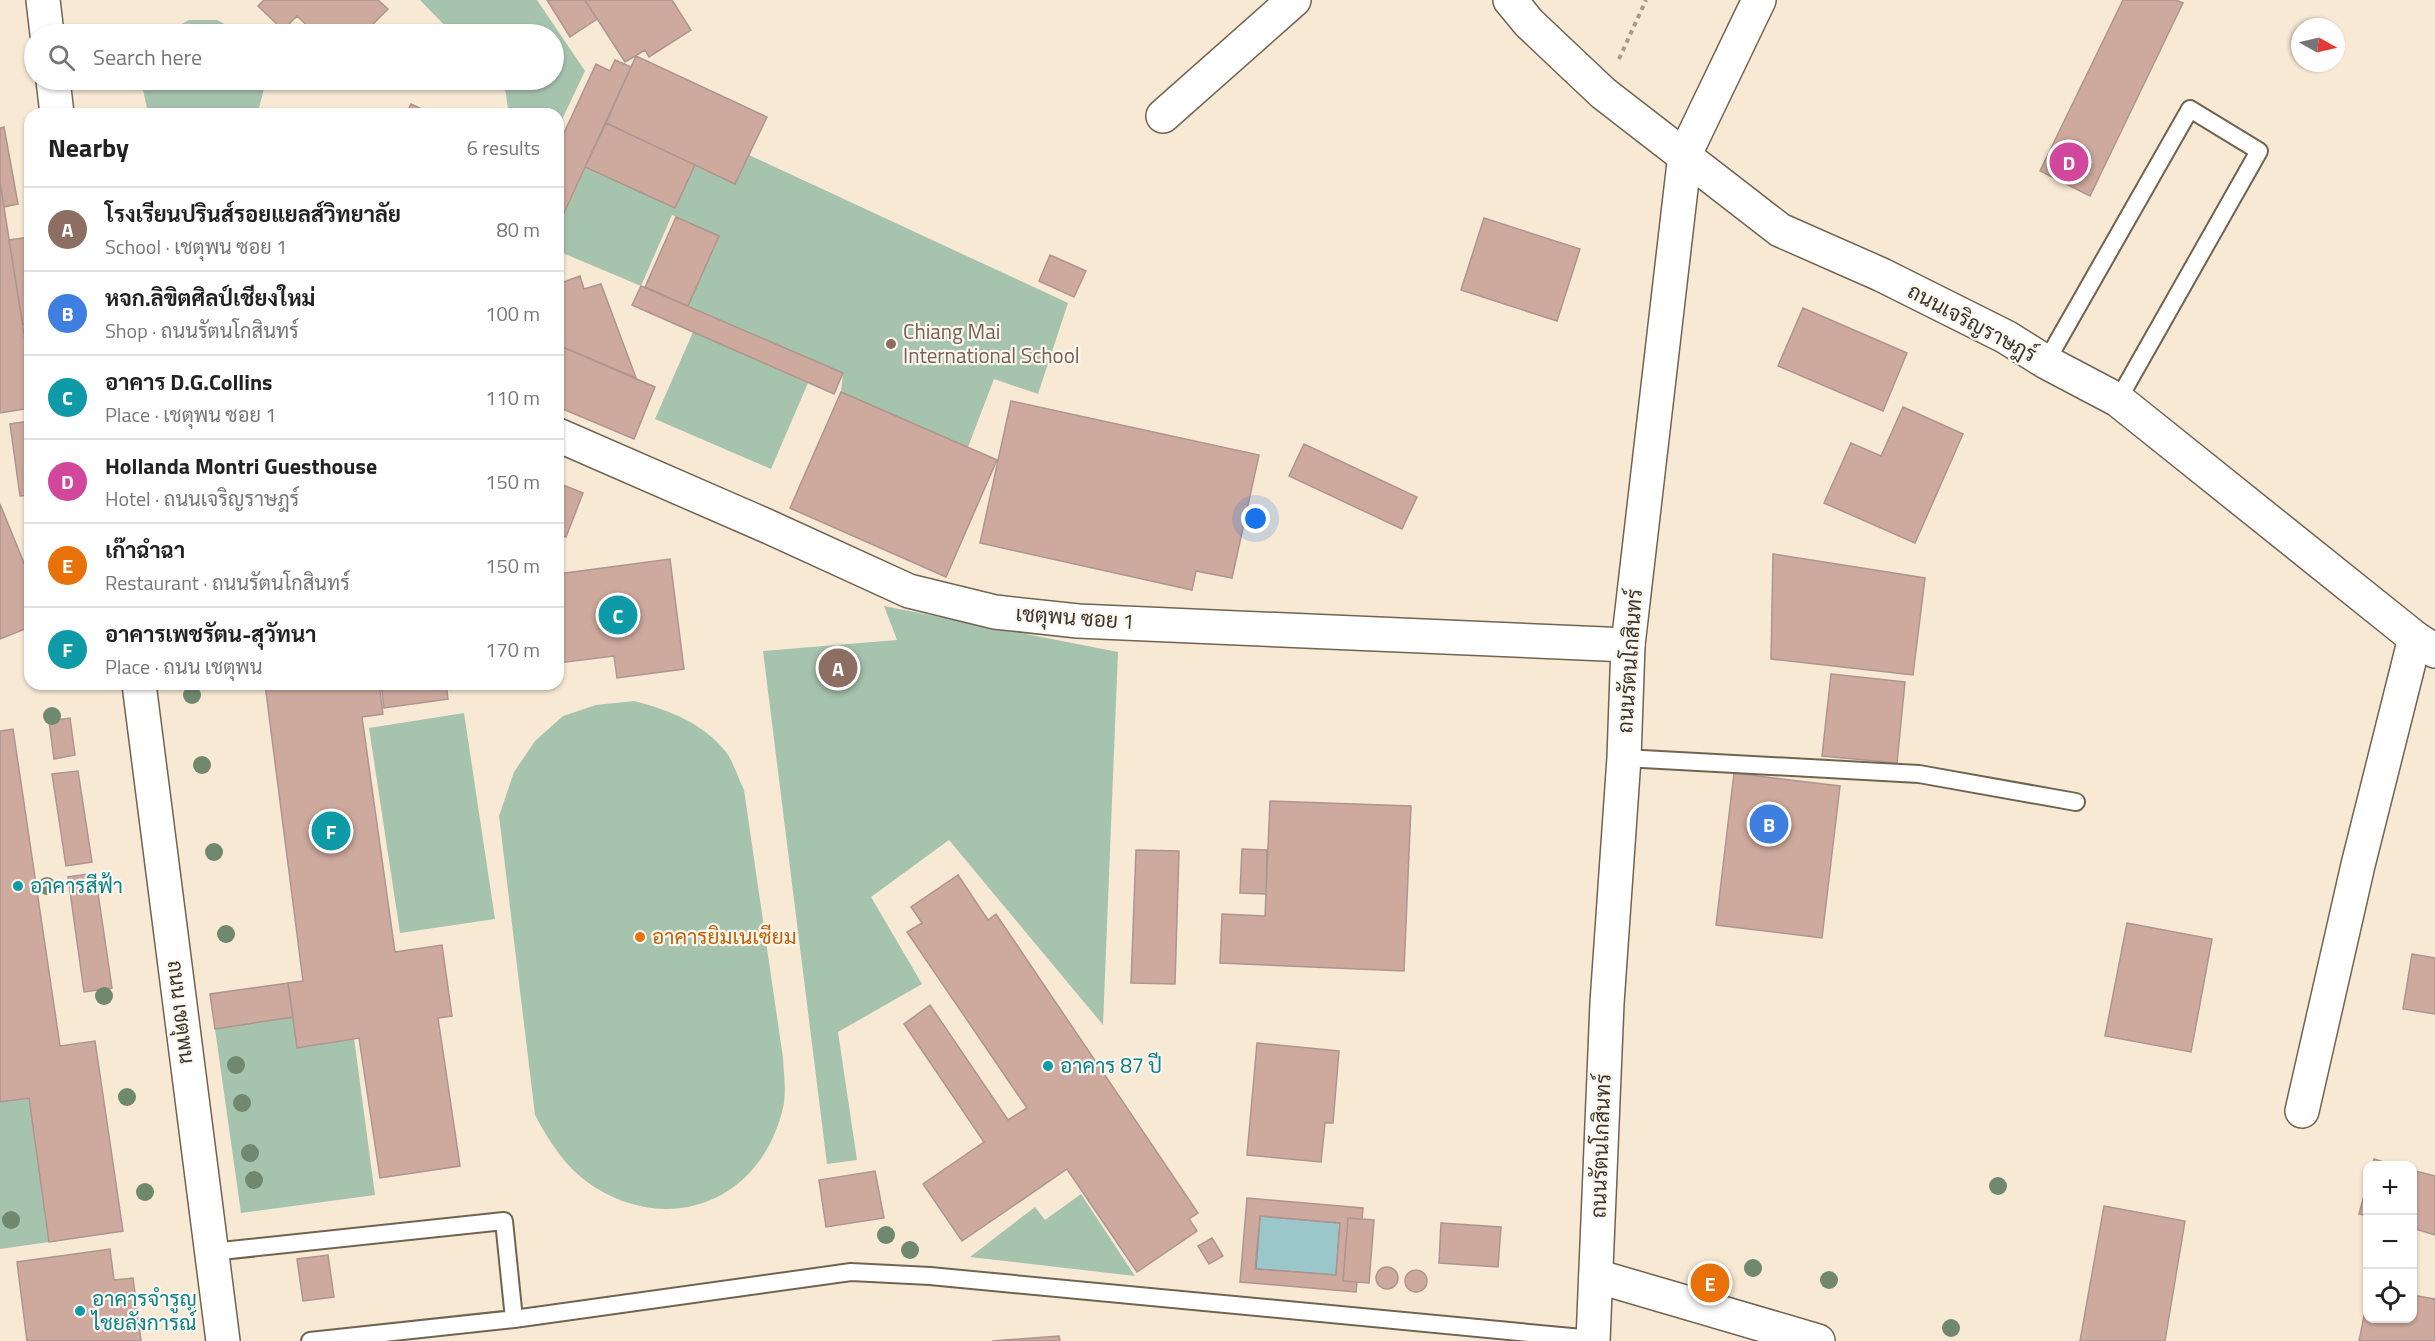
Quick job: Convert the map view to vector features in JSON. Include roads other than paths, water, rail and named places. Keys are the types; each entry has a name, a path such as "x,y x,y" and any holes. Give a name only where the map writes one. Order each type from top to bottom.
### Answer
{"street":[{"path":"42,0 46,24"},
{"path":"1163,116 1294,0"},
{"name":"ถนนเจริญราษฎร์","path":"1510,0 1529,23 1603,93 1780,230 1892,281 2006,338 2118,400 2425,644"},
{"name":"ถนนรัตนโกสินทร์","path":"1593,1340 1607,1003 1624,758 1628,645 1684,154 1759,0"},
{"path":"54,90 56,108"},
{"name":"เชตุพน ซอย 1","path":"564,438 909,591 995,612 1078,621 1628,645"},
{"path":"2302,1111 2358,865 2425,644"},
{"name":"ถนน เชตุพน","path":"140,690 223,1341"},
{"path":"1596,1276 1818,1341"}],"lane":[{"path":"2046,362 2190,109 2259,151 2118,400"},
{"path":"1624,758 1919,774 2076,802"},
{"path":"212,1252 504,1221 514,1319"},
{"path":"310,1341 514,1319 851,1272 942,1277 1593,1340"}],"water":[{"path":"1260,1216 1340,1223 1336,1275 1256,1269"}],"place":[{"name":"Hollanda Montri Guesthouse","path":"2069,162"},
{"name":"Chiang Mai International School","path":"891,344"},
{"name":"อาคาร D.G.Collins","path":"618,615"},
{"name":"โรงเรียนปรินส์รอยแยลส์วิทยาลัย","path":"838,668"},
{"name":"หจก.ลิขิตศิลป์เชียงใหม่","path":"1769,824"},
{"name":"อาคารเพชรัตน-สุวัทนา","path":"331,831"},
{"name":"อาคารสีฟ้า","path":"18,886"},
{"name":"อาคารยิมเนเซียม","path":"640,937"},
{"name":"อาคาร 87 ปี","path":"1048,1066"},
{"name":"เก๊าฉำฉา","path":"1710,1283"},
{"name":"อาคารจำรูญ ไชยลังการณ์","path":"80,1311"}]}
